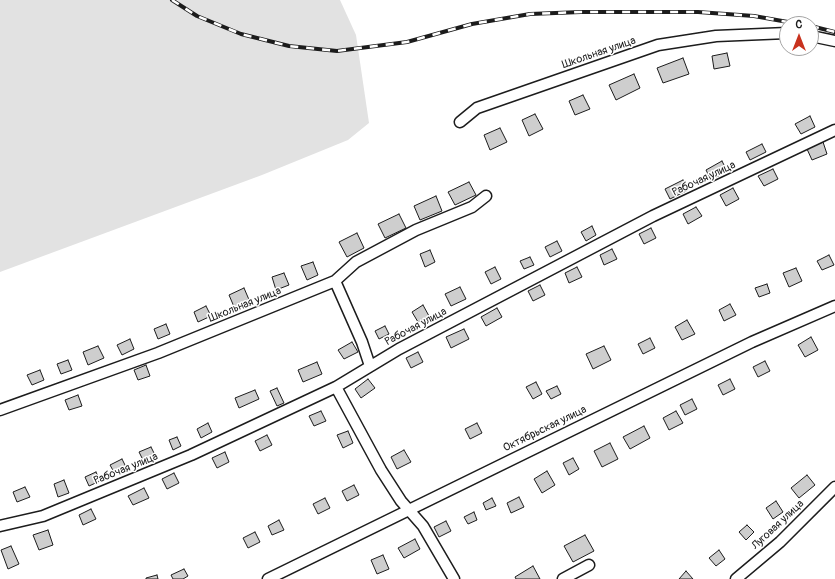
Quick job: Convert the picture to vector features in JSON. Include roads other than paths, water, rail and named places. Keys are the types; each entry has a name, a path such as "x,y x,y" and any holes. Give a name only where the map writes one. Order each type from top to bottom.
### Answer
{"street":[{"name":"Школьная улица","path":"460,122 477,108 658,45 716,36 779,33"},
{"path":"819,38 835,41"},
{"name":"Рабочая улица","path":"0,526 43,516 191,455 336,387 370,366 653,216 835,130"},
{"name":"Школьная улица","path":"0,410 158,353 335,281 356,262 416,230 472,207 486,196"},
{"path":"335,281 362,342 370,366"},
{"name":"Октябрьская улица","path":"268,579 561,434 752,342 835,306"},
{"path":"336,387 381,470 408,511 423,526 454,579"},
{"name":"Луговая улица","path":"736,579 780,542 835,486"},
{"path":"563,579 589,565"}],"railway":[{"path":"172,0 197,16 241,34 289,46 337,51 407,42 472,24 530,14 581,12 698,12 754,16 779,20"},
{"path":"819,28 835,32"}]}
